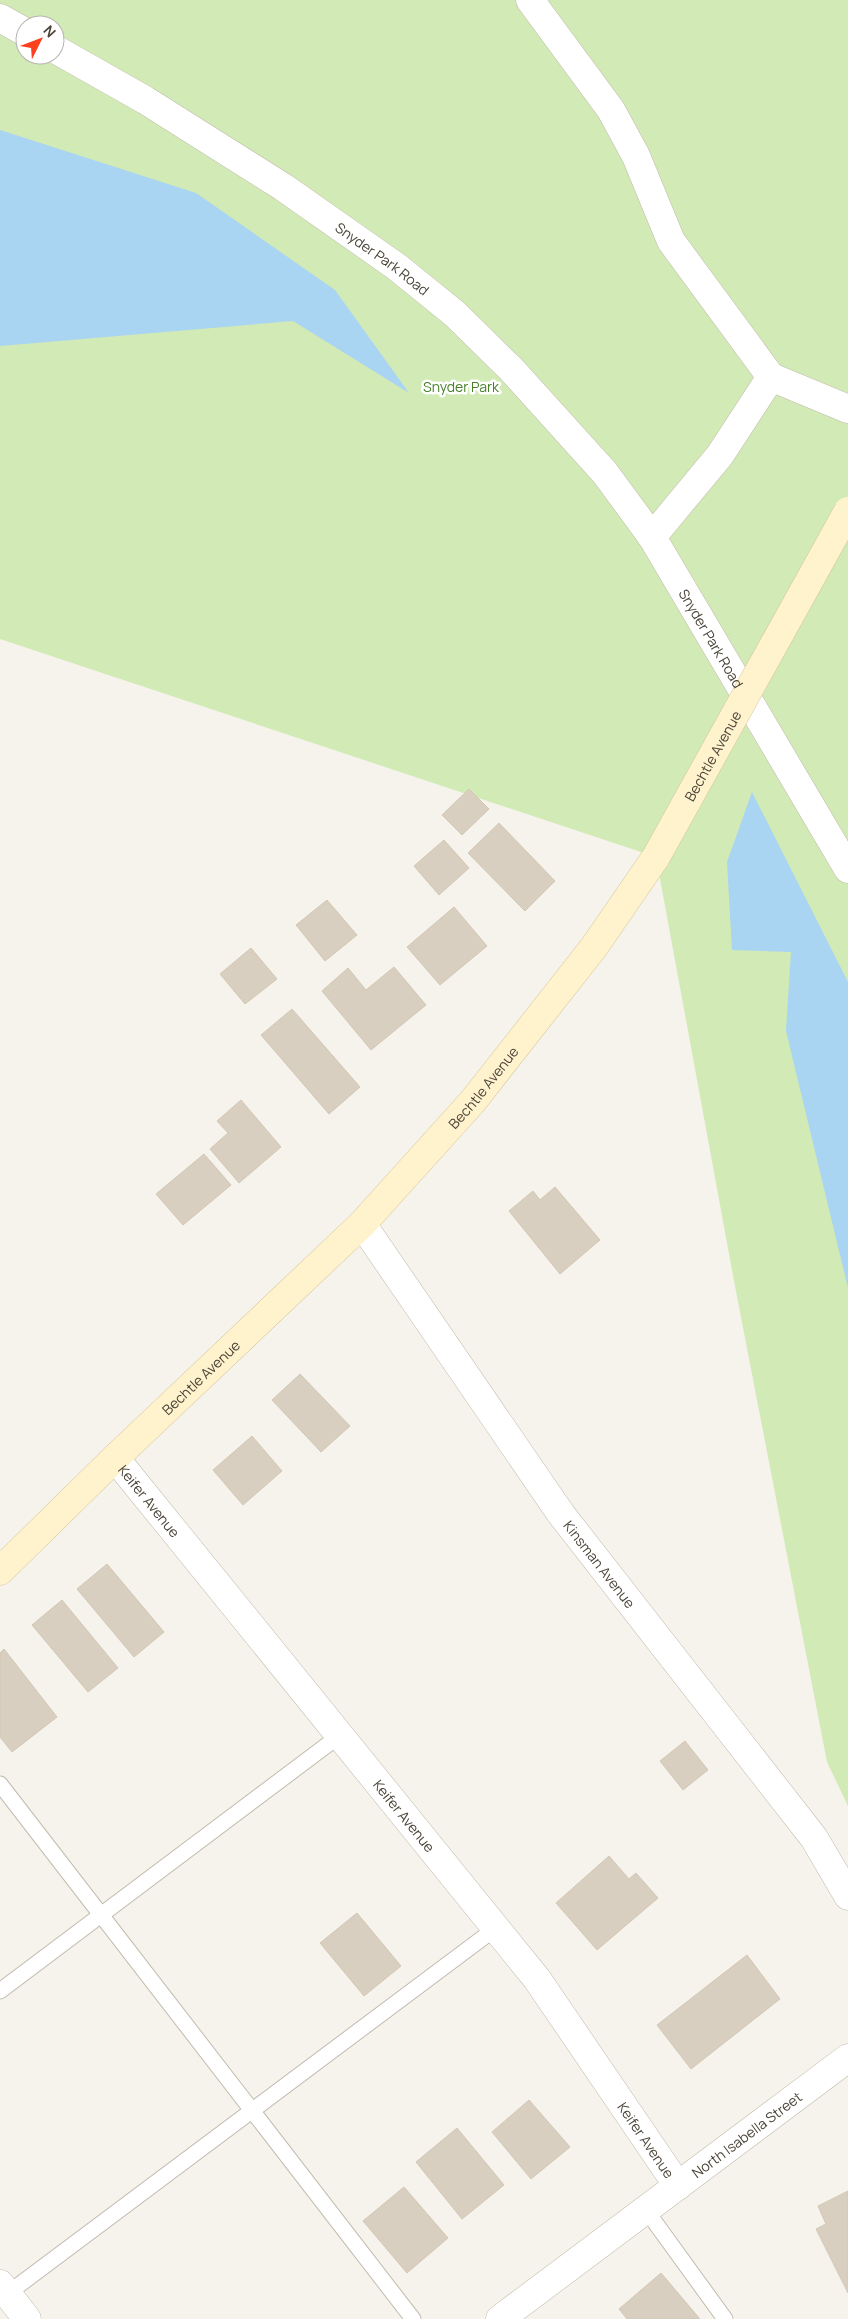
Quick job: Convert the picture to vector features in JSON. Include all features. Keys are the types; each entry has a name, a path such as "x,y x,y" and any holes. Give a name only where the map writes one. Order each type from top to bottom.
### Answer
{"main road":[{"name":"Bechtle Avenue","path":"0,1571 115,1458 362,1224 473,1101 594,947 656,857 848,511"}],"street":[{"path":"530,0 611,110 636,156 671,241 771,377 848,409"},
{"path":"0,18 15,26"},
{"name":"Snyder Park Road","path":"65,55 145,100 283,187 397,267 448,308 511,369 605,473 652,537 848,869"},
{"path":"652,537 720,455 771,377"},
{"name":"Kinsman Avenue","path":"362,1224 562,1514 814,1838 848,1896"},
{"name":"Keifer Avenue","path":"115,1458 537,1979 678,2186"},
{"name":"North Isabella Street","path":"500,2319 848,2058"},
{"path":"2,2292 27,2319"}],"lane":[{"path":"0,1991 339,1736"},
{"path":"0,1784 413,2319"},
{"path":"2,2292 252,2110 496,1928"},
{"path":"646,2210 725,2319"}],"green space":[{"name":"Snyder Park","path":"0,0 848,0 848,1806 827,1762 734,1281 656,857 0,639"}],"water":[{"path":"0,130 196,193 335,290 409,393 293,321 0,346"},
{"path":"752,792 848,982 848,1288 786,1031 791,952 732,950 727,862"}],"building":[{"path":"469,789 489,809 462,835 442,815"},
{"path":"499,823 555,881 525,911 468,853"},
{"path":"444,840 469,868 439,895 414,866"},
{"path":"327,900 357,935 325,961 296,925"},
{"path":"454,907 487,946 440,985 407,947"},
{"path":"251,948 277,979 245,1004 220,974"},
{"path":"394,967 426,1005 371,1050 322,991 348,968 366,990"},
{"path":"292,1009 360,1087 329,1114 261,1035"},
{"path":"241,1100 281,1147 239,1183 210,1149 228,1133 217,1121"},
{"path":"204,1154 231,1185 183,1225 156,1194"},
{"path":"555,1187 600,1240 560,1274 509,1211 533,1191 540,1200"},
{"path":"300,1374 350,1426 321,1452 272,1400"},
{"path":"252,1436 282,1471 243,1505 213,1470"},
{"path":"107,1564 164,1632 134,1657 77,1589"},
{"path":"62,1600 118,1668 88,1692 32,1625"},
{"path":"4,1649 57,1717 12,1752 0,1737 0,1653"},
{"path":"685,1741 708,1770 683,1790 660,1761"},
{"path":"609,1856 629,1879 636,1873 658,1898 597,1950 556,1903"},
{"path":"357,1913 401,1966 364,1996 320,1943"},
{"path":"747,1955 780,1999 691,2069 657,2025"},
{"path":"529,2100 570,2147 531,2179 492,2132"},
{"path":"457,2128 504,2185 462,2219 416,2162"},
{"path":"404,2187 448,2238 407,2273 363,2221"},
{"path":"848,2191 848,2293 816,2229 826,2224 818,2206"},
{"path":"661,2273 700,2319 627,2319 619,2309"}]}
